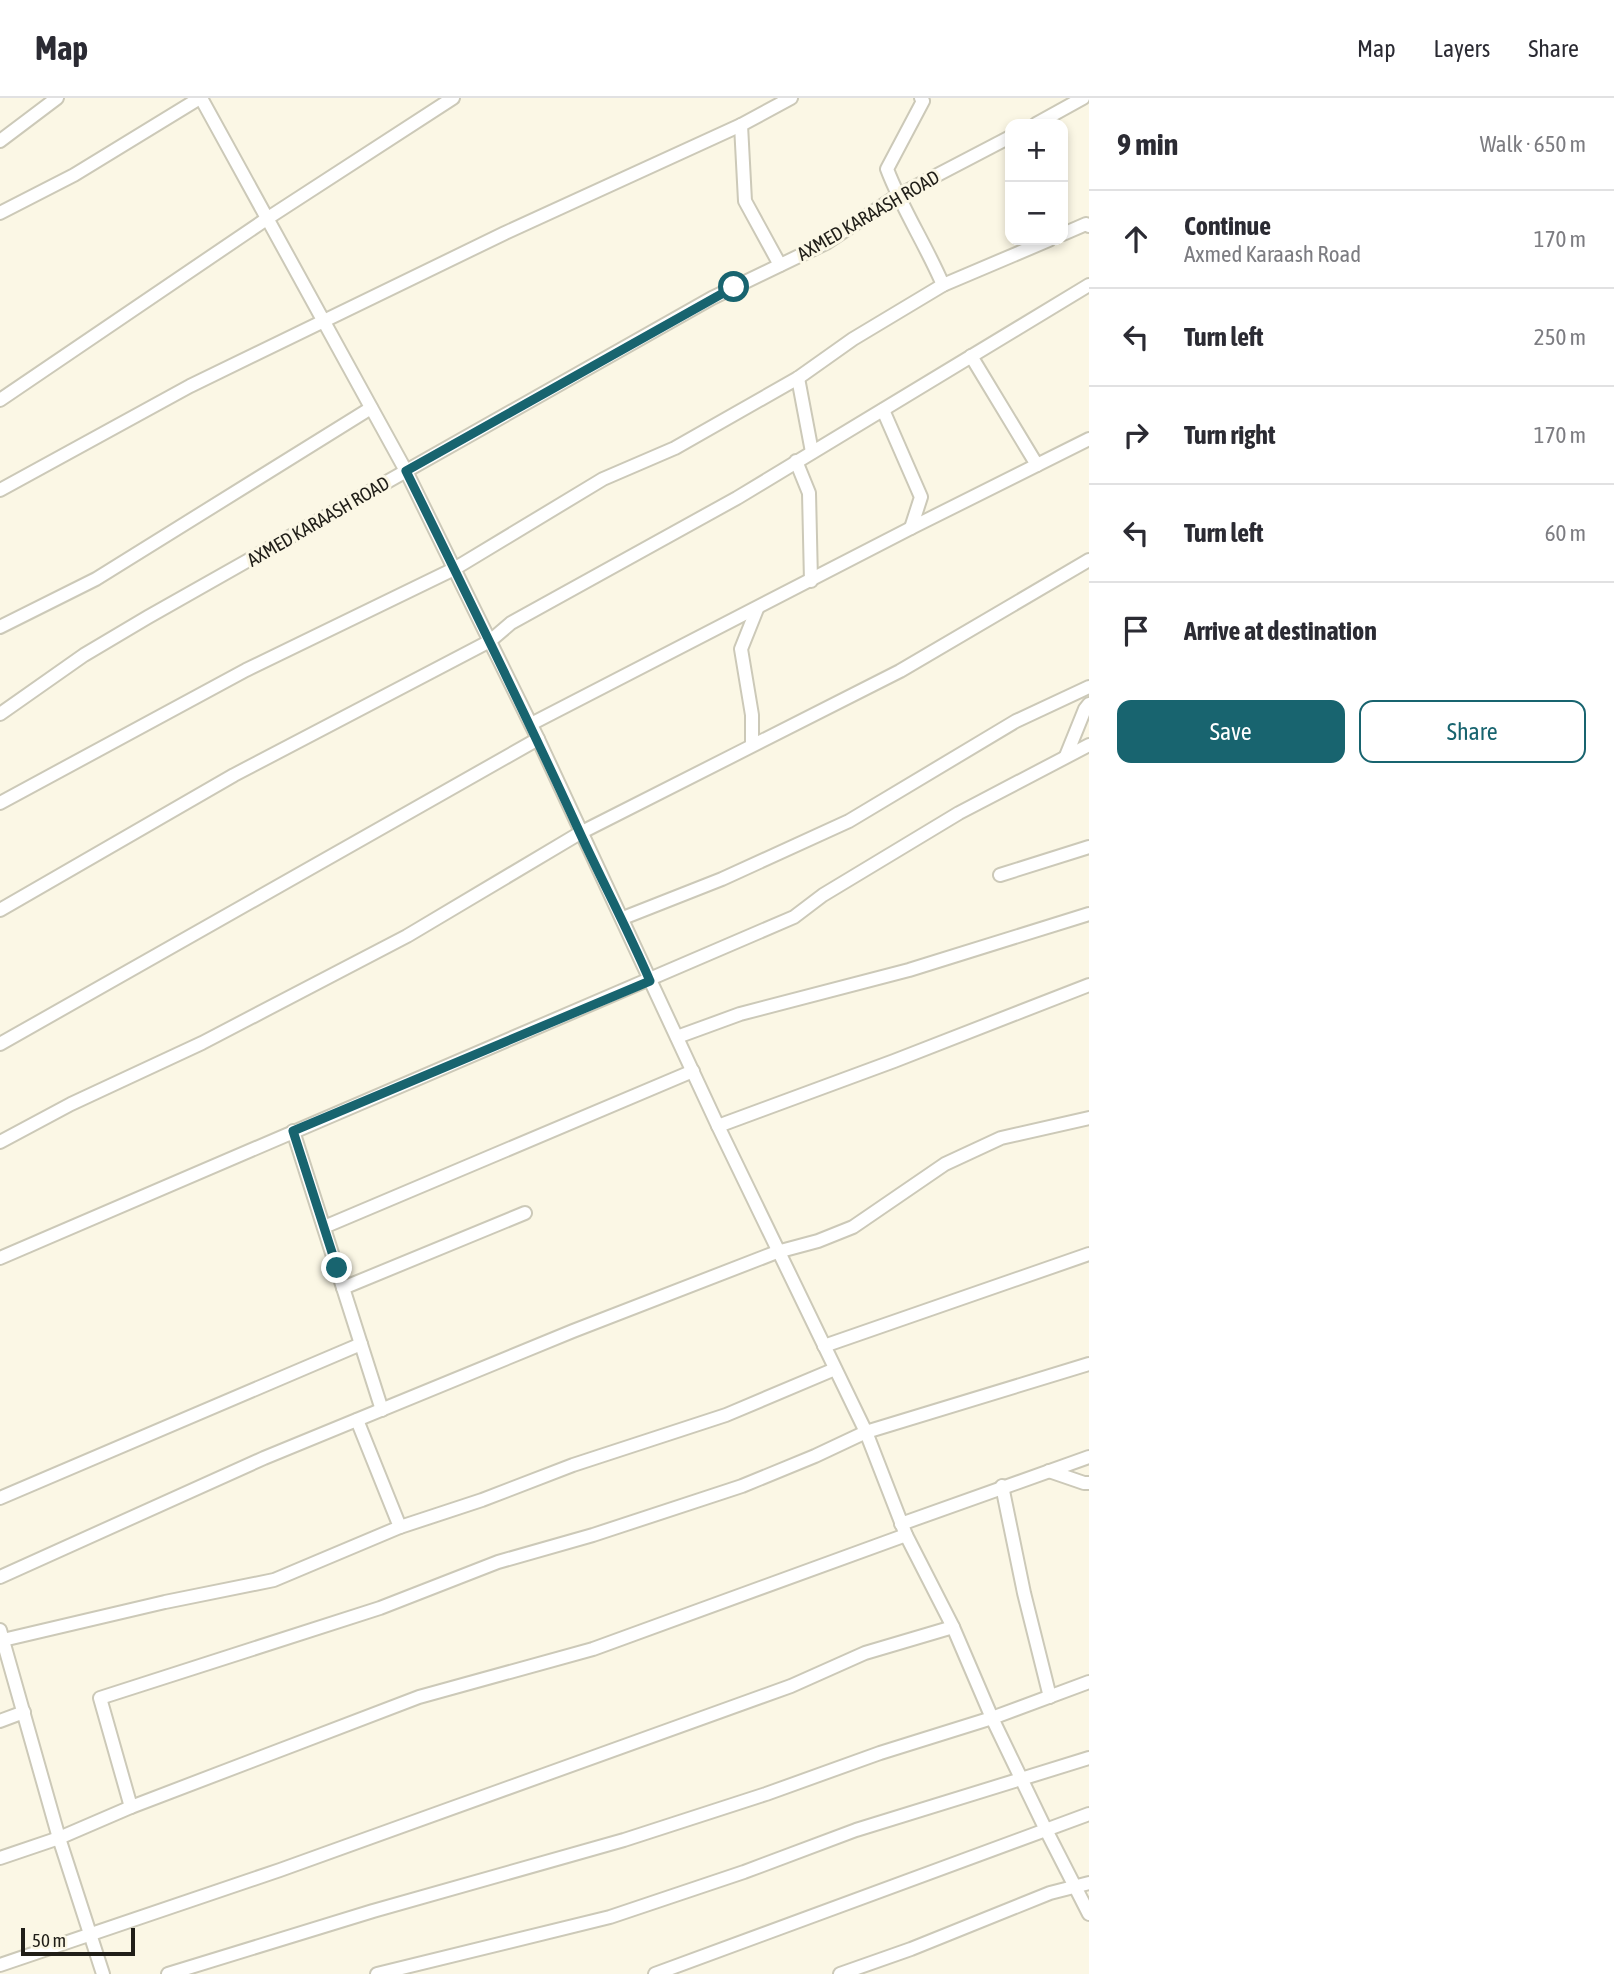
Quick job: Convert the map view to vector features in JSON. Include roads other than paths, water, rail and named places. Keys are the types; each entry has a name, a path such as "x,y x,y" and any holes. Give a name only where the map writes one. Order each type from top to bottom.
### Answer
{"street":[{"path":"0,141 57,98"},
{"path":"0,213 74,175 201,98 406,471 531,724 718,1126 866,1432 904,1530 953,1627 1021,1780 1089,1914"},
{"path":"0,400 268,218 453,98"},
{"path":"0,490 190,386 791,98"},
{"path":"922,98 923,101 887,169 897,196 919,233 943,285"},
{"path":"1045,119 1083,98"},
{"path":"741,124 745,201 780,265"},
{"name":"AXMED KARAASH ROAD","path":"0,714 85,655 137,623 712,298 826,243 897,196 1005,140"},
{"path":"1068,232 1086,224 1089,226"},
{"path":"0,803 246,670 454,569 603,479 675,448 798,378 853,339 943,285 1037,245"},
{"path":"0,910 234,775 490,641 511,623 737,498 1089,285"},
{"path":"971,356 1037,465"},
{"path":"798,378 812,452"},
{"path":"0,627 96,579 371,408"},
{"path":"883,410 921,497 911,528"},
{"path":"531,724 1089,439"},
{"path":"796,461 809,494 811,581"},
{"path":"0,1142 407,936 580,833 900,671 1089,560"},
{"path":"752,745 751,715 741,649 757,609"},
{"path":"623,918 722,879 849,821 1016,720 1089,687"},
{"path":"1066,756 1089,704"},
{"path":"0,1044 538,739"},
{"path":"0,1258 794,917 822,895 948,820 1089,745"},
{"path":"1000,875 1089,846"},
{"path":"677,1037 740,1014 909,970 1089,914"},
{"path":"718,1126 1089,985"},
{"path":"324,1227 693,1071"},
{"path":"0,1577 264,1458 661,1295 853,1227 945,1164 1001,1138 1089,1118"},
{"path":"293,1131 382,1410"},
{"path":"343,1288 525,1213"},
{"path":"824,1346 1089,1254"},
{"path":"0,1498 361,1344"},
{"path":"131,1807 100,1698 380,1608 498,1562 593,1535 742,1486 815,1457 866,1432 1089,1364"},
{"path":"103,1974 59,1838 1,1635 274,1580 400,1527 482,1500 573,1465 726,1415 835,1368"},
{"path":"357,1420 400,1527"},
{"path":"0,1858 59,1838 131,1807 419,1698 593,1649 904,1530 1002,1486 1089,1457"},
{"path":"1049,1471 1089,1483"},
{"path":"1002,1486 1024,1592 1050,1696"},
{"path":"0,1965 280,1870 791,1686 865,1653 953,1627"},
{"path":"168,1974 373,1911 624,1840 992,1718 1089,1682"},
{"path":"0,1721 24,1712"},
{"path":"377,1974 610,1917 744,1872 856,1830 1089,1758"},
{"path":"655,1974 1089,1814"},
{"path":"839,1974 911,1949 1050,1893 1089,1883"}]}
